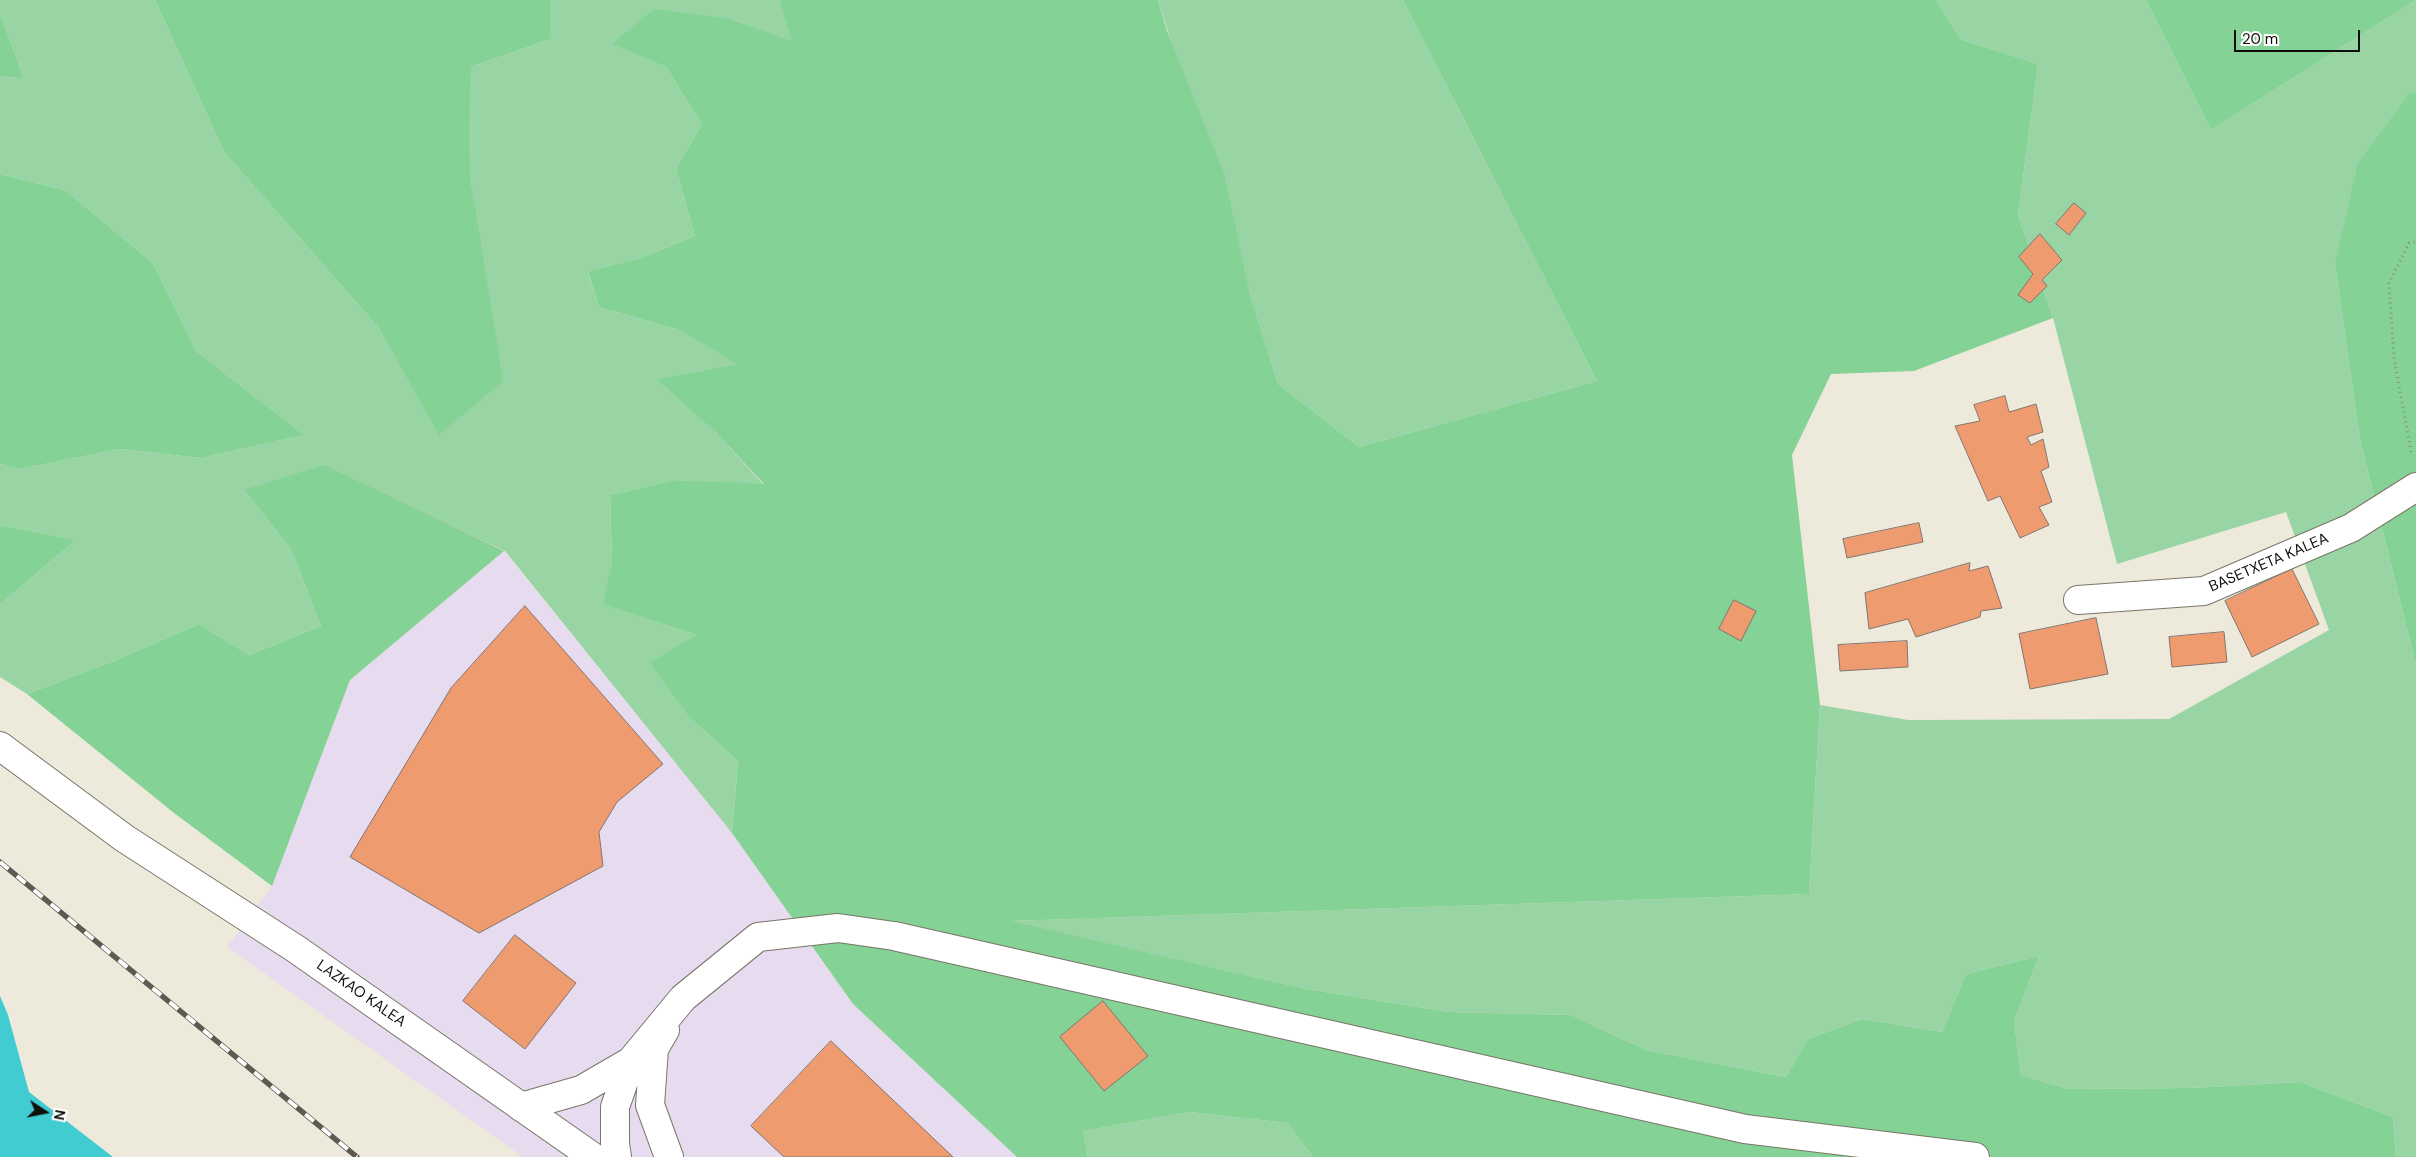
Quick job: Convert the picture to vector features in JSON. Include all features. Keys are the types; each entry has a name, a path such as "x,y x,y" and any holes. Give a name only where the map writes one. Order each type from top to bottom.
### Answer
{"street":[{"name":"BASETXETA KALEA","path":"2078,600 2204,591 2351,528 2414,474"},
{"name":"LAZKAO KALEA","path":"0,746 124,838 296,948 593,1157"},
{"path":"521,1106 581,1090 631,1061 683,998 758,937 838,928 894,936 1745,1129 1975,1157"},
{"path":"669,1157 650,1106 654,1049 683,998"},
{"path":"617,1157 615,1107 631,1061"}],"path":[{"path":"2414,474 2394,357 2390,283 2408,244 2416,242"}],"shaded area":[{"path":"504,551 732,833 853,1004 1017,1157 523,1157 227,947 272,886 350,680"}],"green space":[{"path":"0,0 155,0 224,152 378,327 439,434 484,272 470,176 471,67 550,39 550,0 779,0 793,42 730,19 613,44 666,67 702,124 676,169 695,236 641,258 588,273 599,307 679,330 738,364 658,379 715,432 764,485 675,480 610,495 612,561 604,604 697,635 691,719 738,761 732,833 505,551 406,505 244,490 291,549 321,626 249,655 199,624 114,661 27,694 0,677 0,604 76,540 0,525 0,464 20,469 120,449 201,458 304,435 196,351 153,263 65,190 0,174 0,76 24,79 0,13"},
{"path":"155,0 550,0 550,39 471,67 470,176 503,381 439,435 378,327 224,152"},
{"path":"779,0 1158,0 1167,31 1224,173 1249,291 1278,384 1359,447 1597,381 1403,0 1936,0 1960,39 2038,64 2018,215 2053,318 1914,371 1831,374 1792,455 1820,705 1809,894 1011,921 1306,989 1449,1012 1571,1015 1646,1050 1786,1077 1808,1039 1862,1019 1942,1032 1966,974 2039,956 2014,1021 2021,1075 2068,1089 2191,1088 2300,1082 2393,1117 2396,1157 1313,1157 1287,1123 1190,1112 1083,1131 1088,1157 1017,1157 853,1004 732,833 738,761 691,719 650,663 697,635 603,604 612,561 610,495 675,480 764,484 715,432 657,379 737,364 679,330 599,307 588,272 641,258 695,236 676,169 702,124 666,67 612,44 654,9 730,19 792,41"},
{"path":"1158,0 1403,0 1597,381 1359,447 1278,384"},
{"path":"1936,0 2146,0 2211,130 2416,0 2416,93 2410,93 2335,264 2360,440 2416,665 2416,1157 2396,1157 2393,1117 2300,1082 2191,1088 2068,1089 2021,1075 2014,1021 2039,956 1966,974 1942,1032 1862,1019 1808,1039 1786,1077 1646,1050 1571,1015 1449,1012 1306,989 1009,921 1809,894 1820,705 1908,720 2169,719 2329,630 2286,512 2117,564 2053,318 2018,215 2038,64 1960,39"},
{"path":"2146,0 2416,0 2211,130"},
{"path":"0,13 24,79 0,76"},
{"path":"2410,93 2416,93 2416,665 2360,440 2335,264 2358,163"},
{"path":"0,174 65,190 153,263 196,351 304,435 201,458 120,449 20,469 0,464"},
{"path":"324,465 504,551 350,680 272,886 174,813 27,694 114,661 199,624 249,655 321,626 291,549 244,490"},
{"path":"0,525 76,540 0,604"},
{"path":"1190,1112 1287,1123 1313,1157 1088,1157 1083,1131"}],"water":[{"path":"0,996 8,1015 29,1092 113,1157 0,1157"}],"building":[{"path":"2074,203 2086,213 2069,235 2056,224"},
{"path":"2040,234 2062,260 2042,280 2047,286 2030,303 2018,295 2033,274 2019,257"},
{"path":"2005,396 2009,412 2036,404 2043,432 2027,437 2031,445 2043,439 2049,467 2041,471 2052,502 2039,507 2049,525 2020,538 2000,496 1988,501 1955,426 1980,421 1974,405"},
{"path":"1919,523 1923,542 1847,558 1843,539"},
{"path":"1970,563 1969,571 1988,566 2002,608 1981,611 1980,617 1916,637 1908,619 1869,629 1865,593"},
{"path":"2292,569 2319,624 2252,657 2225,601"},
{"path":"1734,600 1756,611 1741,641 1719,629"},
{"path":"525,606 663,764 617,802 599,832 603,866 479,933 350,857 451,688"},
{"path":"2096,618 2108,674 2030,689 2019,634"},
{"path":"2224,632 2227,662 2172,667 2169,637"},
{"path":"1907,641 1908,667 1840,671 1838,645"},
{"path":"515,935 576,983 525,1049 463,1001"},
{"path":"1103,1001 1148,1056 1104,1091 1060,1037"},
{"path":"831,1041 953,1157 784,1157 751,1126"}],"railway":[{"path":"0,862 357,1157"}]}
